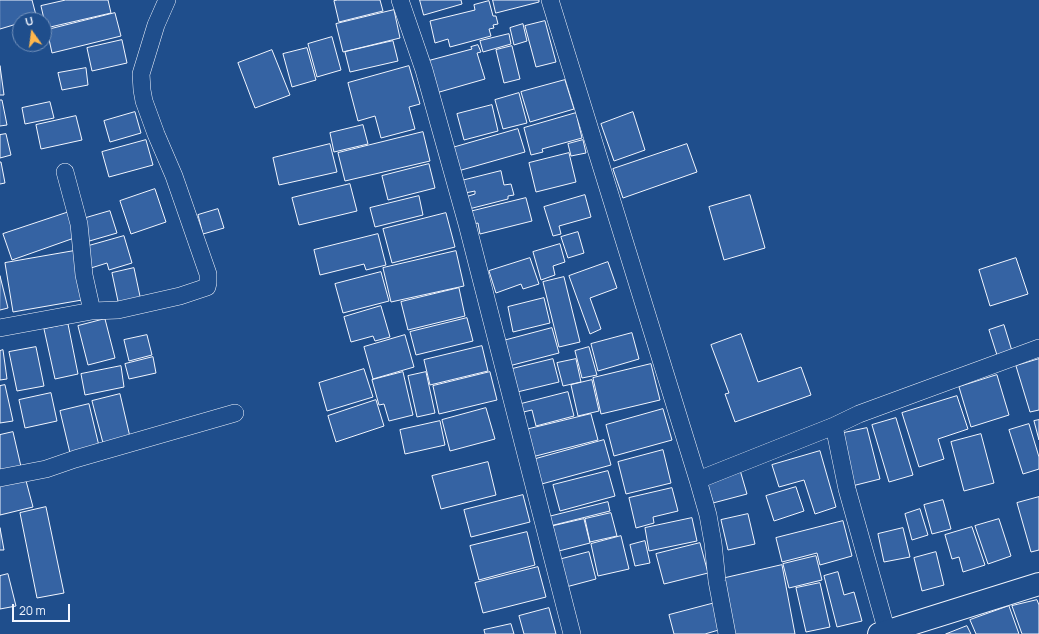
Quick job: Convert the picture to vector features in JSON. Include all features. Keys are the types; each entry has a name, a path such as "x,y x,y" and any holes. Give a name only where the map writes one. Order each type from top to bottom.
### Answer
{"highway":[{"path":"883,633 1039,584"}],"street":[{"path":"0,328 92,311 118,310 180,296 207,288 208,274 174,176 144,101 142,90 141,74 156,25 168,0"},
{"path":"400,0 424,70 467,224 572,634"},
{"path":"550,0 708,515 717,581 727,634"},
{"path":"65,172 78,224 84,275 92,311"},
{"path":"698,480 834,426 859,414 1039,348"},
{"path":"0,478 46,469 88,455 235,413"},
{"path":"834,426 883,633"}],"building":[{"path":"0,0 32,0 35,12 12,12 12,25 0,29"},
{"path":"66,0 108,0 111,13 52,27 52,12 42,12 41,6"},
{"path":"380,0 383,11 339,22 334,1"},
{"path":"420,0 461,0 462,4 424,15"},
{"path":"493,0 539,0 539,2 496,13"},
{"path":"489,1 493,16 496,16 498,24 493,25 494,28 489,29 491,36 450,47 448,39 435,43 430,21 475,10 474,5"},
{"path":"394,10 400,38 343,52 336,24"},
{"path":"115,13 121,36 52,53 52,29"},
{"path":"545,21 556,62 536,67 525,26"},
{"path":"523,24 527,41 514,45 510,28"},
{"path":"509,34 511,44 483,52 480,41"},
{"path":"332,37 341,70 317,77 308,44"},
{"path":"122,40 127,63 92,71 87,48"},
{"path":"393,41 398,61 350,72 345,52"},
{"path":"478,45 481,52 477,53 485,79 436,93 427,61 472,49 471,47"},
{"path":"512,46 520,79 504,83 496,50"},
{"path":"307,48 316,80 292,87 283,54"},
{"path":"272,50 290,95 255,108 238,63"},
{"path":"0,66 4,95 0,95"},
{"path":"409,66 420,104 409,107 415,129 381,138 375,116 358,121 348,83"},
{"path":"86,68 88,85 62,90 58,73"},
{"path":"565,80 574,109 530,122 521,92"},
{"path":"519,93 527,123 503,129 495,100"},
{"path":"0,100 2,100 7,125 0,126"},
{"path":"50,102 54,118 25,124 22,108"},
{"path":"492,105 498,131 464,140 457,114"},
{"path":"135,112 141,133 110,142 104,121"},
{"path":"633,112 645,150 614,161 601,124"},
{"path":"576,113 582,138 542,149 543,152 531,155 524,128"},
{"path":"76,116 82,140 41,149 36,125"},
{"path":"363,125 368,144 334,152 330,133"},
{"path":"518,129 525,152 458,171 452,148"},
{"path":"423,132 430,161 345,181 338,153"},
{"path":"6,134 11,155 0,158 0,135"},
{"path":"146,140 153,165 109,177 102,152"},
{"path":"583,140 586,153 571,156 568,144"},
{"path":"330,144 337,172 279,185 273,158"},
{"path":"687,144 697,172 623,198 613,169"},
{"path":"569,153 576,182 536,192 529,163"},
{"path":"0,162 5,183 0,184"},
{"path":"429,164 435,188 388,200 382,176"},
{"path":"501,171 504,185 511,184 514,195 508,196 508,199 465,210 462,198 475,194 475,191 460,194 457,182"},
{"path":"350,184 357,211 299,225 292,198"},
{"path":"155,189 166,222 131,234 120,201"},
{"path":"585,195 591,217 559,226 561,234 553,236 544,207"},
{"path":"750,195 765,248 724,260 709,207"},
{"path":"419,196 423,215 375,227 370,208"},
{"path":"526,198 532,221 480,234 478,223 468,225 465,213"},
{"path":"218,209 224,228 203,234 198,215"},
{"path":"110,211 117,233 86,242 79,220"},
{"path":"69,212 77,237 12,260 3,234"},
{"path":"446,213 455,247 392,263 383,229"},
{"path":"578,232 584,253 568,258 561,237"},
{"path":"378,234 386,265 366,270 364,264 320,275 314,250"},
{"path":"124,236 132,263 109,270 107,263 91,268 85,247"},
{"path":"560,244 565,262 553,266 555,275 541,280 533,252"},
{"path":"74,251 82,300 13,312 5,263"},
{"path":"456,251 464,286 391,302 383,268"},
{"path":"530,258 539,284 523,289 521,284 496,293 489,271"},
{"path":"1016,258 1028,294 990,306 979,270"},
{"path":"608,262 617,288 590,298 601,329 590,334 569,276"},
{"path":"134,268 141,301 119,306 112,273"},
{"path":"381,272 389,301 343,313 335,284"},
{"path":"0,276 8,308 0,310"},
{"path":"564,277 580,342 559,347 543,282"},
{"path":"459,288 465,316 408,330 401,302"},
{"path":"544,298 550,323 513,332 508,307"},
{"path":"381,306 390,337 375,341 373,336 351,342 344,317"},
{"path":"467,318 473,341 416,355 410,332"},
{"path":"105,319 115,358 88,365 78,326"},
{"path":"68,324 78,374 55,379 44,329"},
{"path":"1004,325 1012,351 997,355 989,330"},
{"path":"552,328 559,353 505,367 499,342"},
{"path":"632,333 639,359 598,371 591,344"},
{"path":"741,334 758,382 801,367 811,395 735,422 725,394 729,393 711,345"},
{"path":"147,335 152,355 129,361 124,340"},
{"path":"405,335 414,367 373,379 364,347"},
{"path":"482,346 488,371 430,385 424,360"},
{"path":"36,347 44,386 17,391 9,352"},
{"path":"589,347 597,375 582,378 575,351"},
{"path":"3,350 7,379 0,380 0,351"},
{"path":"153,357 156,373 129,379 125,364"},
{"path":"553,359 559,382 513,393 508,370"},
{"path":"576,359 581,382 563,386 557,363"},
{"path":"1039,359 1039,410 1030,412 1016,366"},
{"path":"651,364 660,400 601,414 593,378"},
{"path":"121,366 124,387 85,395 81,374"},
{"path":"364,369 373,397 327,411 319,383"},
{"path":"403,372 413,415 389,421 384,404 379,405 372,380"},
{"path":"426,372 435,413 417,417 408,376"},
{"path":"490,372 497,400 439,414 433,386"},
{"path":"997,375 1009,415 971,427 959,387"},
{"path":"592,380 599,411 578,416 571,385"},
{"path":"5,385 13,421 0,423 0,386"},
{"path":"568,392 574,416 536,426 532,410 519,413 517,405"},
{"path":"51,393 57,421 25,428 19,400"},
{"path":"120,394 130,437 103,443 92,401"},
{"path":"957,396 968,429 938,439 944,459 919,467 902,413"},
{"path":"376,400 384,426 336,442 328,416"},
{"path":"89,404 99,446 70,453 60,411"},
{"path":"486,408 495,439 450,451 442,420"},
{"path":"663,409 672,440 614,456 606,425"},
{"path":"591,414 598,440 532,457 525,430"},
{"path":"896,418 913,475 889,482 872,425"},
{"path":"1039,420 1039,440 1034,421"},
{"path":"440,421 445,445 405,454 400,430"},
{"path":"1029,424 1039,457 1039,469 1023,474 1009,430"},
{"path":"867,428 880,479 852,486 839,434"},
{"path":"13,432 22,471 0,476 0,435"},
{"path":"981,434 994,483 964,491 951,442"},
{"path":"604,440 611,465 538,485 532,460"},
{"path":"663,450 671,483 626,494 618,462"},
{"path":"820,451 836,507 815,514 804,480 779,487 772,465"},
{"path":"488,462 496,495 441,509 432,476"},
{"path":"740,470 747,494 713,503 706,479"},
{"path":"608,471 615,496 560,511 553,485"},
{"path":"25,477 33,507 0,515 0,484"},
{"path":"796,487 804,511 774,521 766,496"},
{"path":"672,488 678,511 653,517 654,523 636,528 629,498"},
{"path":"523,495 530,522 471,537 464,510"},
{"path":"1039,497 1039,550 1031,552 1017,503"},
{"path":"943,500 951,529 932,534 924,505"},
{"path":"608,502 610,511 550,526 548,517"},
{"path":"46,507 64,593 37,598 20,513"},
{"path":"920,509 928,535 912,540 905,514"},
{"path":"611,513 617,536 590,542 585,519"},
{"path":"748,514 755,544 728,550 721,520"},
{"path":"692,518 697,541 649,551 645,528"},
{"path":"584,519 590,543 555,552 549,527"},
{"path":"999,519 1011,556 988,564 975,526"},
{"path":"843,521 852,556 820,565 817,553 782,562 776,538"},
{"path":"972,527 985,565 963,572 959,557 952,559 945,535"},
{"path":"0,528 4,550 0,550"},
{"path":"903,528 910,557 884,562 878,534"},
{"path":"527,532 535,565 479,580 470,546"},
{"path":"621,536 629,569 598,576 591,544"},
{"path":"645,541 650,563 635,566 630,545"},
{"path":"700,543 708,573 664,584 656,554"},
{"path":"589,552 596,579 566,587 558,560"},
{"path":"936,552 944,585 922,591 914,558"},
{"path":"816,556 822,580 789,588 783,564"},
{"path":"782,565 795,634 731,634 721,579"},
{"path":"538,567 546,597 483,613 475,583"},
{"path":"838,572 844,595 854,592 862,621 837,627 824,576"},
{"path":"8,574 16,606 0,609 0,576"},
{"path":"820,583 830,627 806,632 796,588"},
{"path":"1037,600 1039,605 1039,634 1022,634 1012,606"},
{"path":"715,603 722,629 705,634 674,634 669,615"},
{"path":"1009,606 1019,634 976,634 970,620"},
{"path":"549,608 556,634 524,634 519,616"},
{"path":"511,624 514,634 485,634 484,630"},
{"path":"967,626 971,634 946,634"}]}
